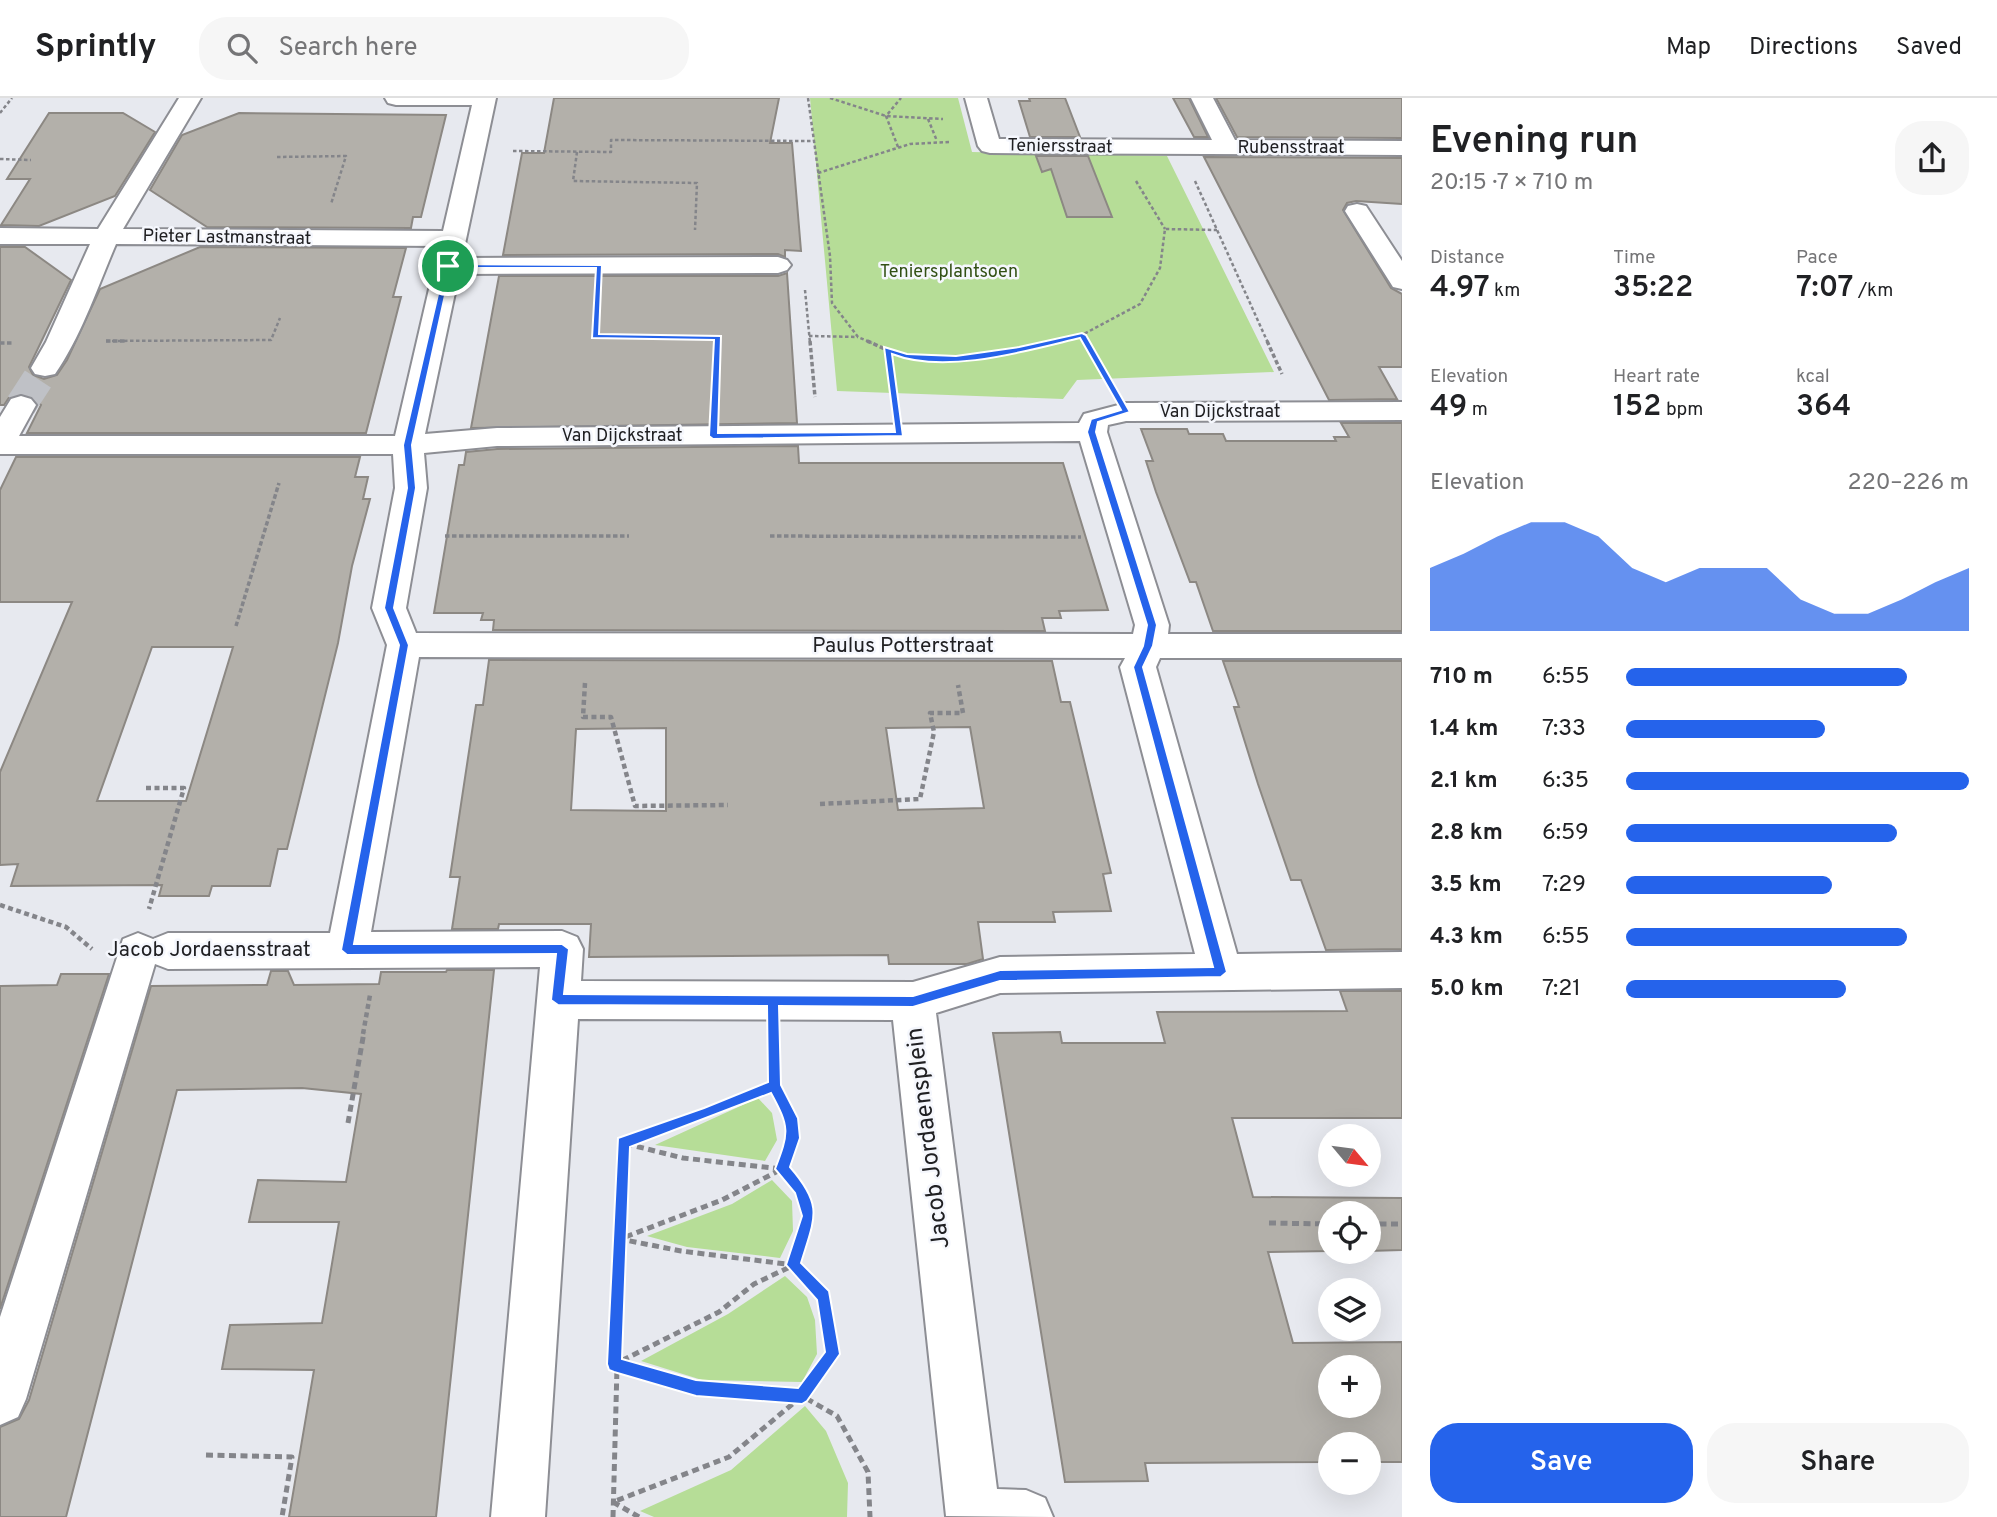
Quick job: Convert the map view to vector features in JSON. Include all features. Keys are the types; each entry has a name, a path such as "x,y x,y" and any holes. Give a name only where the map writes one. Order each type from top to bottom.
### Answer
{"street":[{"path":"45,368 60,342 107,235 190,98"},
{"path":"362,949 404,645 389,608 411,488 408,445 485,98 396,98"},
{"path":"1202,98 1227,148"},
{"name":"Teniersstraat","path":"979,108 990,146 1180,148"},
{"name":"Rubensstraat","path":"1180,148 1402,148"},
{"path":"1357,211 1402,281"},
{"name":"Pieter Lastmanstraat","path":"0,236 454,239"},
{"path":"448,266 778,265"},
{"path":"0,445 21,405"},
{"name":"Van Dijckstraat","path":"0,445 408,445 497,437 1092,432 1094,420 1126,412 1402,411"},
{"path":"1092,432 1152,625 1148,646 1138,667 1221,972"},
{"name":"Paulus Potterstraat","path":"404,645 1402,646"},
{"name":"Jacob Jordaensstraat","path":"153,951 562,949 558,1000"},
{"path":"0,1399 153,951"},
{"path":"913,1001 1000,975 1402,970"},
{"path":"518,1517 558,1000"},
{"name":"Jacob Jordaensplein","path":"558,1000 913,1001 973,1517"},
{"path":"973,1517 1026,1517"}],"path":[{"path":"0,114 12,98"},
{"path":"808,98 830,257 832,303 858,337"},
{"path":"830,98 886,116 928,118 979,108"},
{"path":"886,116 901,98"},
{"path":"886,116 898,147"},
{"path":"818,173 898,147 937,141 928,118"},
{"path":"474,151 611,152 611,140 814,141"},
{"path":"809,336 858,337 906,356 956,359 1019,350 1082,335 1140,304 1160,268 1165,229 1137,185 1122,148"},
{"path":"1180,148 1299,411"},
{"path":"577,152 573,181 697,183 694,265"},
{"path":"277,157 345,156 320,239"},
{"path":"0,159 31,159"},
{"path":"1165,229 1217,230"},
{"path":"600,266 594,336 718,338 713,436"},
{"path":"805,286 818,436"},
{"path":"0,343 271,340 280,318"},
{"path":"1082,335 1126,412"},
{"path":"887,349 900,435"},
{"path":"236,626 290,445"},
{"path":"403,536 629,536"},
{"path":"770,536 1124,537"},
{"path":"587,646 583,717 611,717 635,806 728,805"},
{"path":"820,804 920,799 934,732 930,713 963,713 950,646"},
{"path":"146,788 184,788 153,951"},
{"name":"Jacob Jordaensstraat","path":"0,905 66,927 94,951 153,951"},
{"path":"348,1123 362,949"},
{"path":"620,1239 722,1200 782,1169 793,1138 791,1118 774,1086 773,1001"},
{"path":"623,1143 706,1114 774,1086"},
{"path":"614,1364 719,1312 754,1284 793,1265 809,1216 800,1190 782,1169 683,1158 623,1143"},
{"path":"613,1517 614,1364 623,1143"},
{"path":"1269,1223 1318,1224"},
{"path":"1381,1224 1402,1224"},
{"path":"613,1502 729,1457 802,1396 832,1354 824,1297 793,1265 681,1251 620,1239"},
{"path":"614,1364 696,1388 802,1396 837,1416 868,1472 870,1517"},
{"path":"206,1455 292,1457 282,1517"},
{"path":"613,1502 639,1517"}],"green space":[{"name":"Teniersplantsoen","path":"810,98 958,98 972,152 1167,156 1274,372 1077,380 1063,399 837,391"},
{"path":"758,1098 772,1113 777,1140 765,1161 655,1145"},
{"path":"772,1180 792,1201 793,1231 780,1258 687,1247 647,1236 732,1204"},
{"path":"785,1276 807,1297 815,1320 817,1354 802,1382 702,1380 641,1361 728,1314"},
{"path":"805,1406 826,1431 848,1483 847,1517 654,1517 640,1511 731,1470"}],"building":[{"path":"554,98 779,98 770,143 792,143 801,251 785,250 785,257 778,254 503,255 522,153 544,153"},
{"path":"1029,98 1065,98 1080,137 1030,137 1019,101 1030,101"},
{"path":"1173,98 1189,98 1208,137 1194,137"},
{"path":"1216,98 1402,98 1402,138 1237,137"},
{"path":"49,113 123,113 155,132 115,196 39,226 1,225 30,179 7,179"},
{"path":"239,113 446,115 421,217 413,217 411,228 207,227 150,190 182,135"},
{"path":"1036,156 1088,156 1112,217 1067,217 1051,169 1042,172"},
{"path":"1204,157 1402,158 1402,204 1356,201 1347,203 1343,210 1391,288 1402,294 1402,367 1379,367 1397,399 1329,400"},
{"path":"0,247 25,247 71,280 29,367 33,375 44,379 57,375 67,360 100,289 200,247 406,248 393,297 401,297 366,433 27,433 41,405 32,396 20,393 10,396 4,405 0,405"},
{"path":"787,273 797,423 471,428 499,276 778,276"},
{"path":"1341,423 1402,423 1402,631 1213,631 1196,582 1190,582 1156,492 1146,461 1153,461 1141,429 1187,429 1189,434 1223,434 1226,441 1336,441 1334,437 1349,437"},
{"path":"798,446 799,463 1063,463 1108,610 1059,611 1061,618 1042,618 1045,631 493,630 494,620 481,620 483,613 434,613 459,465 464,465 466,452 497,449"},
{"path":"16,457 360,457 355,477 368,477 363,499 370,499 287,849 278,849 270,886 212,886 209,896 159,896 162,885 11,886 18,864 0,865 0,772 72,602 0,602 0,490","holes":["152,647 233,647 186,801 97,801"]},
{"path":"489,660 1052,661 1061,702 1070,702 1111,873 1103,874 1111,911 1053,912 1055,922 978,922 983,959 967,964 889,964 888,955 589,957 591,924 499,924 498,929 452,929 460,877 450,877 476,705 483,705","holes":["970,727 984,808 898,810 886,728","666,728 666,811 571,810 576,729"]},
{"path":"1223,661 1402,661 1402,949 1326,950 1301,880 1291,880 1234,707 1239,707"},
{"path":"494,970 436,1517 289,1517 314,1370 222,1369 230,1325 322,1323 339,1222 249,1222 258,1180 346,1182 361,1094 302,1088 177,1090 66,1517 0,1517 0,1427 19,1419 29,1400 151,986 267,985 271,971 288,971 294,985 379,984 381,972"},
{"path":"61,974 109,974 0,1309 0,986 57,985"},
{"path":"1340,991 1402,991 1402,1118 1232,1118 1253,1197 1402,1198 1402,1250 1381,1251 1381,1201 1318,1201 1318,1251 1268,1252 1293,1343 1402,1342 1402,1462 1381,1462 1381,1432 1318,1432 1318,1462 1145,1463 1148,1481 1065,1482 993,1033 1060,1032 1062,1043 1165,1043 1157,1012 1347,1011"}],"tunnel":[{"path":"21,405 45,368"}],"route":[{"path":"448,266 408,445 411,488 389,608 404,645 347,950 562,949 558,1000 773,1001 774,1086 791,1118 793,1138 782,1169 800,1190 809,1216 793,1265 824,1297 832,1354 802,1396 696,1388 614,1364 623,1143 706,1114 774,1086 773,1001 913,1001 1000,975 1221,972 1138,667 1148,646 1152,625 1092,432 1094,420 1126,412 1082,335 1019,350 956,359 906,356 887,349 900,435 713,436 718,338 594,336 600,266 448,266"}]}
